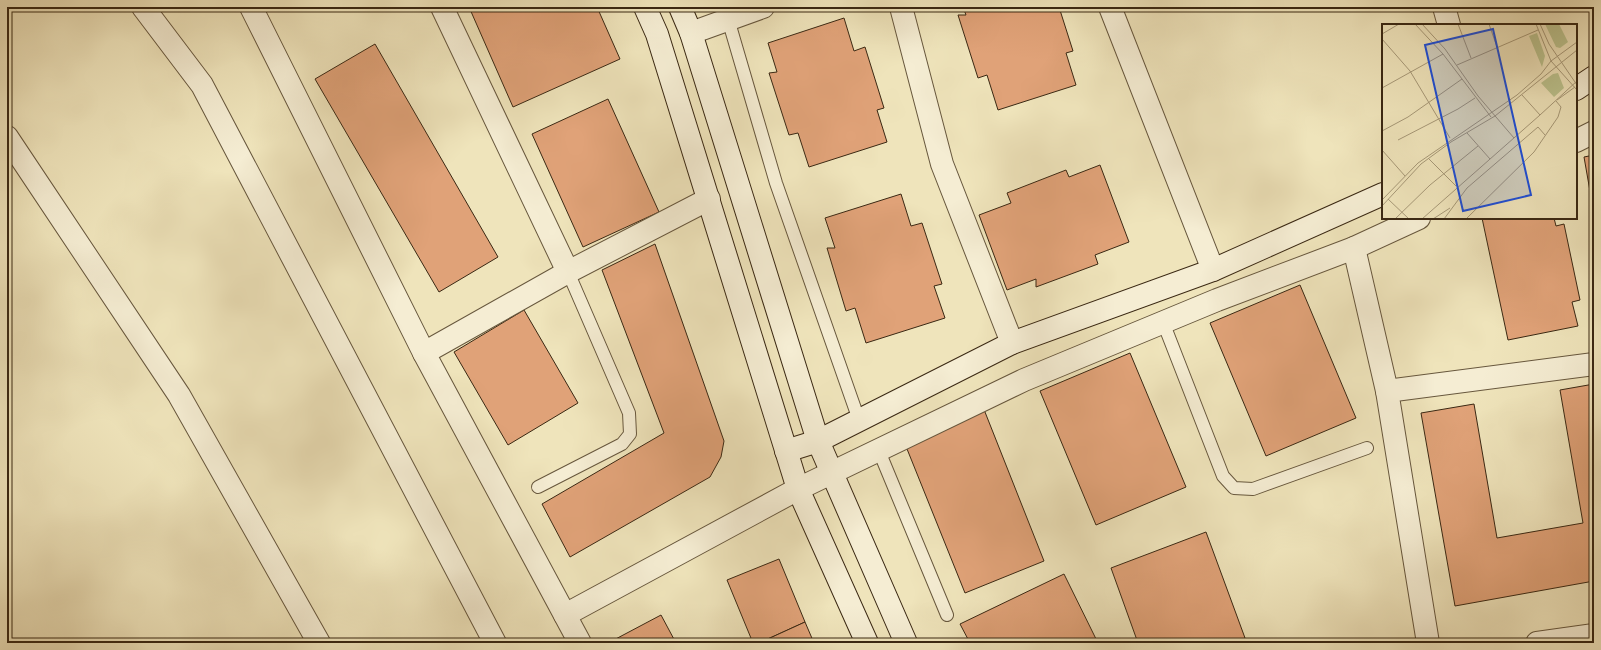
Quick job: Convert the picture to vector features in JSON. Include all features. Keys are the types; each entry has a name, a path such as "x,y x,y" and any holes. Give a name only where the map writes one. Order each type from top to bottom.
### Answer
{"street":[{"path":"143,7 202,85 495,643"},
{"path":"251,7 424,354 580,643"},
{"path":"442,7 568,272"},
{"path":"645,7 657,34 798,489 867,643"},
{"path":"680,7 691,33 818,441 906,643"},
{"path":"691,33 762,7"},
{"path":"901,7 942,164 1012,344"},
{"path":"1110,7 1213,270"},
{"path":"1444,7 1449,24"},
{"path":"1577,88 1594,77"},
{"path":"1577,140 1594,132"},
{"path":"7,137 179,395 319,643"},
{"path":"786,451 818,441 1012,344 1213,270 1382,194"},
{"path":"424,354 568,272 708,199"},
{"path":"565,615 798,489 832,474 1024,380 1164,322 1354,248 1416,219"},
{"path":"1354,248 1387,391 1428,643"},
{"path":"1387,391 1594,364"},
{"path":"1537,643 1594,635"}],"lane":[{"path":"728,20 776,183 860,420"},
{"path":"538,487 622,444 630,434 629,413 568,272"},
{"path":"1164,322 1223,476 1234,488 1253,489 1367,448"},
{"path":"879,451 947,615"}],"building":[{"path":"469,7 597,7 620,59 513,107"},
{"path":"963,7 1059,7 1073,51 1066,53 1076,85 998,110 987,75 978,78 958,15 966,15"},
{"path":"844,18 854,51 865,47 884,108 877,110 887,142 809,167 798,133 789,135 769,73 777,72 768,43"},
{"path":"375,44 498,257 439,292 315,79"},
{"path":"608,99 659,212 583,247 532,134"},
{"path":"1594,155 1594,214 1584,157"},
{"path":"1100,165 1129,242 1095,255 1098,264 1036,287 1036,279 1007,290 979,215 1011,203 1007,193 1066,170 1069,177"},
{"path":"901,194 911,226 922,223 942,284 934,286 945,318 866,343 855,308 846,311 827,248 835,248 825,218"},
{"path":"1482,219 1554,219 1556,226 1564,224 1580,300 1572,302 1578,326 1508,340"},
{"path":"655,244 724,441 721,457 710,477 570,557 542,504 664,433 602,270"},
{"path":"1300,285 1356,418 1266,456 1210,323"},
{"path":"524,310 578,403 508,445 454,352"},
{"path":"1130,353 1186,487 1096,525 1040,391"},
{"path":"1594,384 1594,581 1455,606 1421,413 1474,404 1497,538 1583,523 1560,390"},
{"path":"983,407 1044,561 965,593 903,439"},
{"path":"1206,532 1245,638 1231,643 1138,643 1111,568"},
{"path":"779,559 805,622 759,643 753,643 727,580"},
{"path":"1064,574 1098,643 970,643 960,624"},
{"path":"661,615 676,643 610,643 610,642"},
{"path":"805,622 814,643 759,643"}]}
